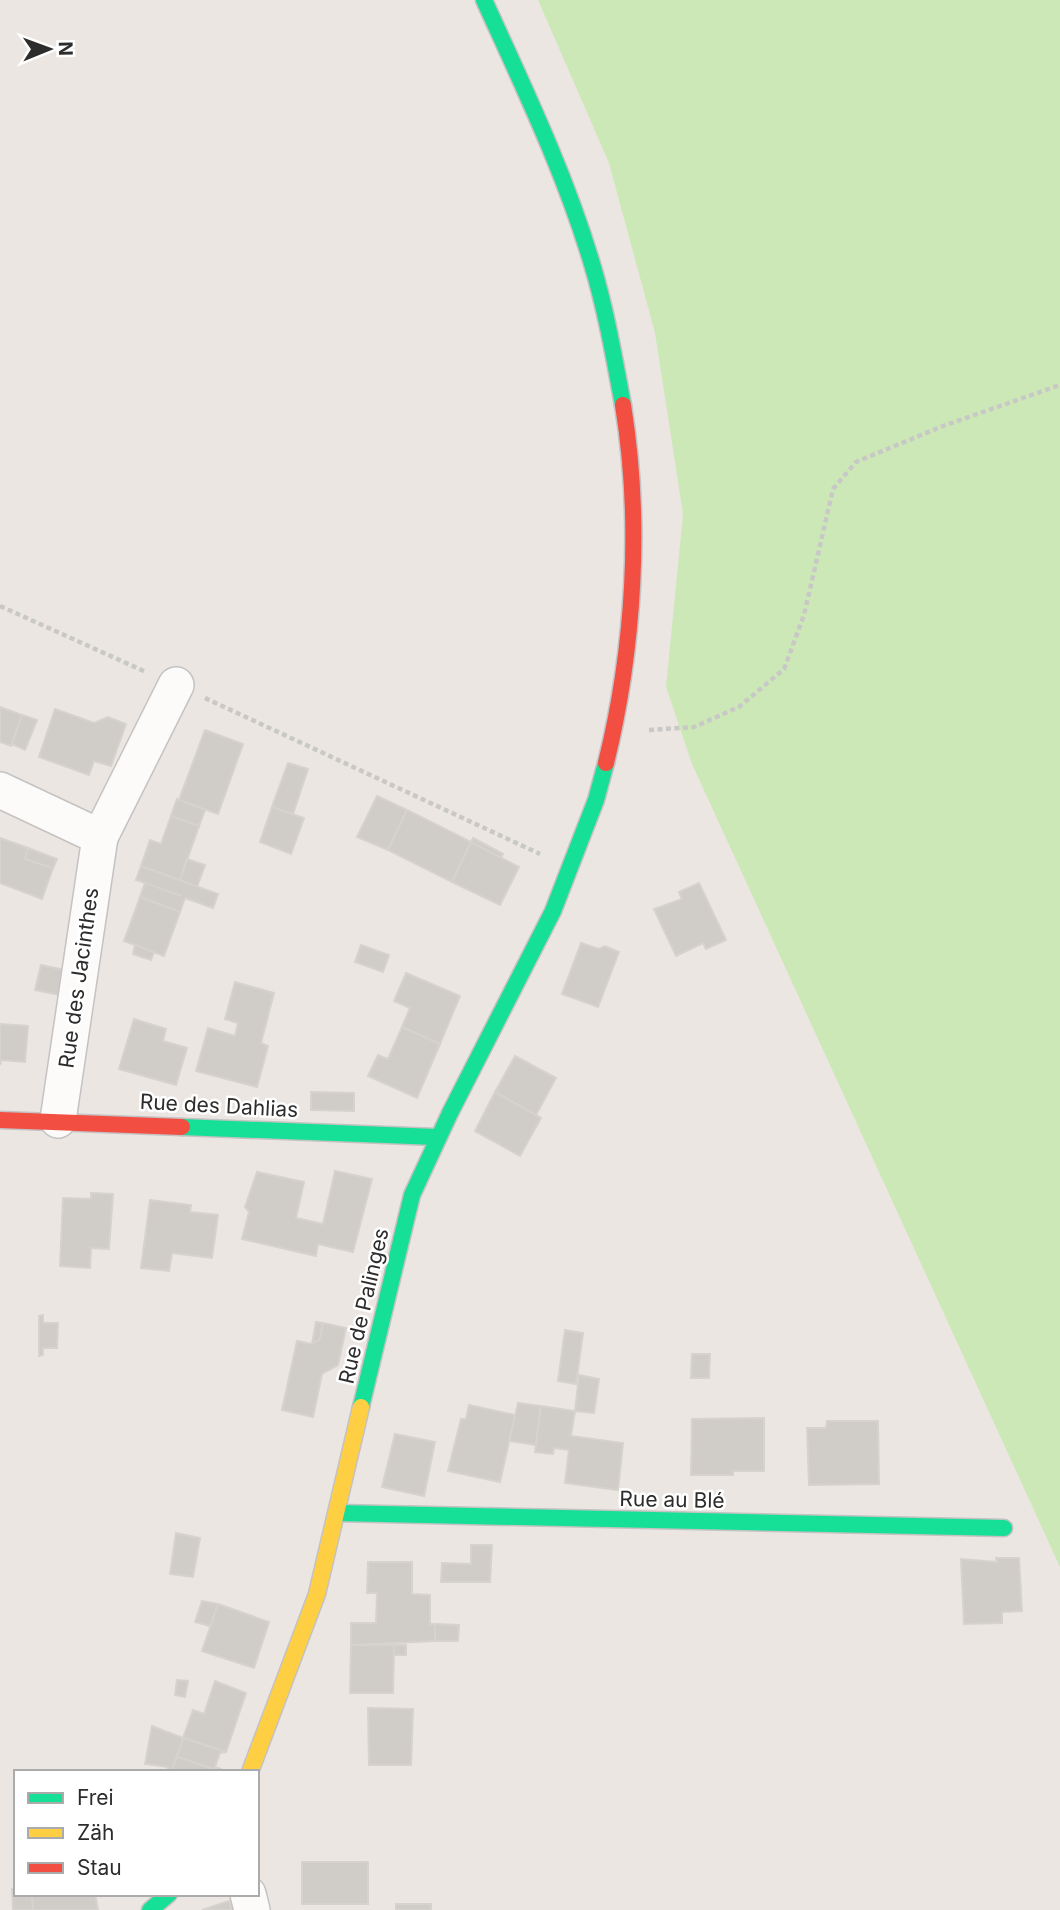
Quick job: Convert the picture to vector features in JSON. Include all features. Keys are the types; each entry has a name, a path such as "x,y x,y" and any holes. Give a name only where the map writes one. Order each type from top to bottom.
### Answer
{"main road":[{"name":"Rue de Palinges","path":"251,1770 317,1594 412,1195 436,1137 572,869 603,781 625,668 632,551 626,438 617,375 596,279 573,205 484,0"},
{"name":"Rue des Dahlias","path":"0,1120 58,1120 436,1137"},
{"name":"Rue au Blé","path":"338,1513 1004,1528"},
{"path":"150,1910 167,1896"}],"street":[{"name":"Rue des Jacinthes","path":"58,1120 100,837 176,685"},
{"path":"0,790 100,837"}],"path":[{"path":"614,733 694,727 739,707 784,669 804,615 833,488 856,462 943,426 1060,385"},
{"path":"0,606 572,869"}],"green space":[{"path":"538,0 1060,0 1060,1567 692,764 666,687 683,514 655,333 609,163"}],"building":[{"path":"0,707 22,715 11,746 0,742"},
{"path":"55,709 94,723 108,717 126,724 111,766 94,761 89,775 39,757"},
{"path":"22,715 37,720 25,750 12,744"},
{"path":"205,730 243,744 218,814 179,800"},
{"path":"288,763 308,769 293,814 272,807"},
{"path":"377,796 407,810 388,850 357,837"},
{"path":"177,799 205,810 199,826 171,816"},
{"path":"272,807 304,818 291,854 260,842"},
{"path":"407,810 471,842 452,882 388,850"},
{"path":"171,816 199,826 180,880 141,866 150,840 161,844"},
{"path":"0,838 28,848 25,859 53,868 42,899 0,883"},
{"path":"473,838 503,854 501,858 471,842"},
{"path":"471,842 519,867 500,905 452,882"},
{"path":"28,848 57,859 53,868 25,859"},
{"path":"187,859 205,865 197,887 180,880"},
{"path":"141,866 218,894 213,908 185,898 180,912 140,897 145,883 136,880"},
{"path":"699,883 726,940 706,949 703,943 676,956 654,909 682,899 679,892"},
{"path":"140,897 180,912 164,956 124,941"},
{"path":"581,943 599,949 605,946 619,952 598,1007 562,994"},
{"path":"135,945 154,952 151,960 133,954"},
{"path":"361,945 389,955 383,972 355,962"},
{"path":"41,965 70,971 65,996 35,990"},
{"path":"406,973 460,996 440,1044 402,1027 410,1008 394,1001"},
{"path":"235,982 274,993 261,1043 268,1046 257,1087 196,1071 208,1028 235,1036 238,1023 225,1019"},
{"path":"134,1019 166,1029 163,1041 187,1048 176,1085 119,1069"},
{"path":"0,1024 28,1026 25,1062 1,1060 0,1065"},
{"path":"402,1027 440,1044 417,1098 368,1076 378,1055 388,1059"},
{"path":"515,1056 556,1078 536,1115 495,1092"},
{"path":"311,1092 354,1093 354,1111 311,1110"},
{"path":"495,1092 541,1118 520,1156 475,1131"},
{"path":"335,1171 372,1179 353,1252 318,1244 316,1256 242,1239 249,1212 245,1207 257,1172 304,1182 296,1218 323,1224"},
{"path":"91,1193 113,1194 109,1249 91,1248 90,1268 60,1266 63,1198 91,1199"},
{"path":"150,1200 191,1205 190,1212 218,1215 212,1258 172,1253 169,1271 141,1268"},
{"path":"43,1315 43,1323 58,1323 57,1348 43,1348 43,1355 39,1356 39,1316"},
{"path":"316,1322 323,1323 320,1339 312,1344"},
{"path":"323,1323 346,1328 338,1365 322,1374 313,1417 282,1410 297,1341 312,1344 320,1339"},
{"path":"565,1330 583,1333 576,1384 558,1381"},
{"path":"692,1354 710,1354 709,1378 691,1378"},
{"path":"579,1375 599,1379 594,1413 575,1411"},
{"path":"518,1403 541,1406 536,1445 509,1441"},
{"path":"469,1405 515,1415 500,1482 448,1471 461,1419 466,1419"},
{"path":"541,1406 575,1411 571,1436 623,1443 618,1490 565,1483 569,1450 554,1448 553,1454 535,1452"},
{"path":"764,1418 764,1471 733,1471 733,1475 691,1475 692,1419"},
{"path":"827,1421 878,1421 879,1484 809,1485 807,1428 826,1428"},
{"path":"395,1434 435,1442 424,1496 382,1487"},
{"path":"176,1533 200,1538 193,1577 170,1574"},
{"path":"471,1545 492,1545 490,1582 441,1582 442,1563 471,1564"},
{"path":"996,1558 1019,1558 1022,1611 1002,1612 1002,1623 964,1624 961,1559 997,1562"},
{"path":"368,1562 412,1562 412,1594 430,1595 430,1624 435,1624 435,1641 351,1645 351,1623 376,1623 377,1593 367,1593"},
{"path":"202,1601 218,1604 210,1626 195,1622"},
{"path":"218,1604 269,1622 254,1668 202,1651"},
{"path":"435,1624 459,1625 458,1641 435,1641"},
{"path":"351,1645 394,1645 393,1693 350,1693"},
{"path":"394,1645 406,1645 406,1655 394,1655"},
{"path":"177,1680 188,1681 185,1697 175,1695"},
{"path":"215,1681 246,1693 226,1752 183,1738 193,1710 204,1714"},
{"path":"368,1708 413,1709 411,1765 369,1765"},
{"path":"152,1726 183,1738 172,1770 167,1770 168,1767 145,1764"},
{"path":"183,1738 226,1752 220,1753 215,1767 220,1770 177,1757"},
{"path":"177,1757 217,1770 172,1770"},
{"path":"302,1862 368,1862 368,1904 302,1904"},
{"path":"12,1889 14,1896 32,1896 33,1910 13,1910"},
{"path":"32,1896 95,1896 98,1910 33,1910"},
{"path":"229,1901 232,1910 202,1910"},
{"path":"396,1904 431,1904 431,1910 396,1910"}],"traffic: fast":[{"path":"484,0 542,130 581,230 601,299 623,405"},
{"path":"361,1407 412,1195 450,1113 553,911 596,800 606,763"},
{"path":"182,1127 436,1137"},
{"path":"338,1513 1004,1528"},
{"path":"150,1910 167,1896"}],"traffic: slow":[{"path":"251,1770 317,1594 361,1407"}],"traffic: jam":[{"path":"606,763 623,675 632,585 632,494 623,405"},
{"path":"0,1120 182,1127"}]}
